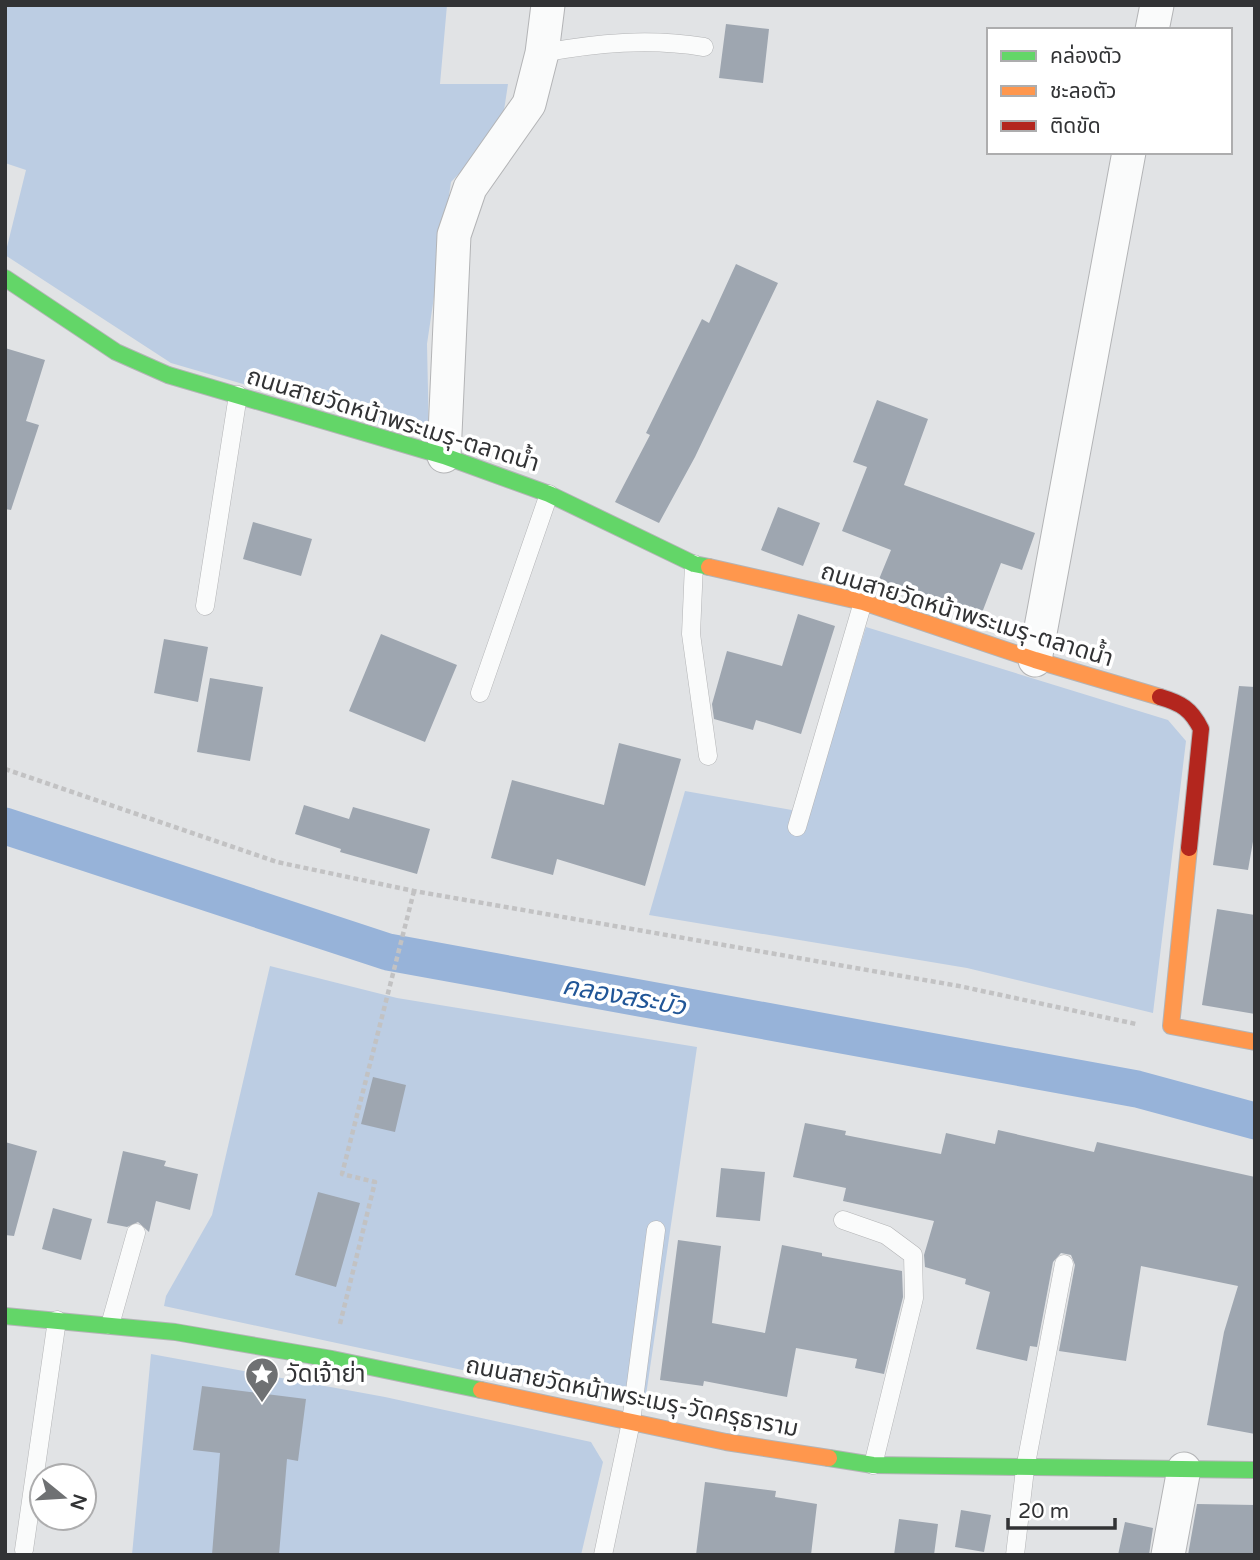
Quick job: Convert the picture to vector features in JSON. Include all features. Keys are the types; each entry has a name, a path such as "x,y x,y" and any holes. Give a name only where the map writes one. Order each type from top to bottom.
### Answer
{"street":[{"path":"444,456 454,235 470,188 529,104 542,53 548,5"},
{"path":"1152,28 1157,5"},
{"path":"1035,660 1129,154"},
{"name":"ถนนสายวัดหน้าพระเมรุ-ตลาดน้ำ","path":"5,278 116,352 168,375 444,456 549,494 694,564 863,602 1035,660 1180,703 1193,713 1201,729 1171,1026"},
{"path":"1171,1026 1255,1042"},
{"name":"ถนนสายวัดหน้าพระเมรุ-วัดครุธาราม","path":"5,1316 175,1332 332,1359 726,1443 873,1465 1255,1470"},
{"path":"1168,1555 1184,1469"}],"lane":[{"path":"542,53 595,44 665,41 704,47"},
{"path":"205,606 239,395"},
{"path":"480,693 549,494"},
{"path":"694,564 691,634 708,756"},
{"path":"797,827 863,602"},
{"path":"843,1220 886,1235 913,1255 914,1298 873,1465"},
{"path":"603,1555 631,1422 656,1230"},
{"path":"110,1325 135,1233"},
{"path":"1015,1555 1025,1469 1064,1264"},
{"path":"24,1550 57,1320"}],"path":[{"path":"5,769 278,862 414,891 959,986 1160,1029 1171,1026"},
{"path":"332,1359 375,1182 342,1174 414,891"}],"shaded area":[{"path":"5,5 447,5 440,84 508,84 501,130 451,182 427,344 429,438 171,363 5,255 26,170 5,163"},
{"path":"866,627 1168,720 1186,741 1153,1013 967,968 649,915 685,791 809,813"},
{"path":"270,966 397,998 697,1047 644,1409 164,1306 166,1296 212,1215"},
{"path":"151,1354 385,1397 591,1442 603,1462 581,1555 132,1555"}],"building":[{"path":"726,24 769,29 763,83 719,78"},
{"path":"736,264 778,283 695,457 659,523 615,502 650,435 646,433 702,319 709,323"},
{"path":"5,348 45,360 26,421 39,425 11,510 5,509"},
{"path":"877,400 928,419 904,485 1035,533 1022,570 1001,563 980,618 877,584 891,550 842,531 867,467 853,462"},
{"path":"778,507 820,523 803,566 761,550"},
{"path":"253,522 312,539 301,576 243,559"},
{"path":"798,614 835,626 801,734 756,720 753,730 714,719 712,704 727,651 782,666"},
{"path":"381,634 457,665 425,742 349,711"},
{"path":"164,639 208,647 198,702 154,693"},
{"path":"210,678 263,687 250,761 197,752"},
{"path":"1239,686 1255,687 1255,830 1248,870 1213,865"},
{"path":"619,743 681,759 645,886 557,859 553,875 491,858 512,780 604,805"},
{"path":"304,805 349,819 353,807 430,829 417,874 340,852 341,849 295,834"},
{"path":"1217,909 1255,915 1255,1014 1202,1005"},
{"path":"373,1077 406,1085 395,1132 361,1124"},
{"path":"805,1123 846,1131 845,1135 941,1154 946,1133 995,1144 998,1130 1094,1152 1097,1142 1255,1177 1255,1434 1207,1425 1224,1332 1238,1286 1141,1266 1126,1361 1059,1351 1075,1265 1071,1255 1061,1253 1053,1262 1037,1347 1030,1346 1027,1361 976,1349 990,1292 965,1284 966,1279 925,1267 924,1255 934,1221 843,1201 846,1188 793,1177"},
{"path":"5,1142 37,1151 14,1236 5,1235"},
{"path":"123,1151 166,1161 164,1166 198,1174 190,1210 156,1201 149,1232 138,1222 127,1227 107,1223"},
{"path":"721,1168 765,1172 760,1221 716,1217"},
{"path":"318,1192 360,1203 336,1287 295,1275"},
{"path":"53,1208 92,1219 81,1260 42,1249"},
{"path":"678,1240 721,1246 712,1323 765,1333 782,1245 822,1253 822,1256 902,1271 903,1297 884,1374 855,1368 857,1359 796,1348 787,1397 704,1381 703,1386 660,1380"},
{"path":"202,1386 306,1399 298,1461 287,1459 279,1555 212,1555 220,1453 193,1450"},
{"path":"705,1482 776,1491 775,1497 817,1504 811,1555 696,1555"},
{"path":"1197,1504 1255,1505 1255,1555 1188,1555"},
{"path":"961,1510 991,1515 984,1552 955,1547"},
{"path":"899,1519 938,1524 934,1555 894,1555"},
{"path":"1125,1522 1153,1528 1149,1555 1118,1555"}],"waterway":[{"name":"คลองสระบัว","path":"5,826 388,952 1137,1089 1255,1121"}],"traffic: fast":[{"path":"5,278 116,352 168,375 444,456 549,494 694,564 709,567"},
{"path":"5,1316 175,1332 332,1359 481,1390"},
{"path":"829,1458 873,1465 1255,1470"}],"traffic: slow":[{"path":"709,567 863,602 1035,660 1160,697"},
{"path":"1189,848 1171,1026 1255,1042"},
{"path":"481,1390 726,1442 829,1458"}],"traffic: jam":[{"path":"1160,697 1185,708 1201,729 1189,848"}],"place":[{"name":"วัดเจ้าย่า","path":"262,1404"}]}
